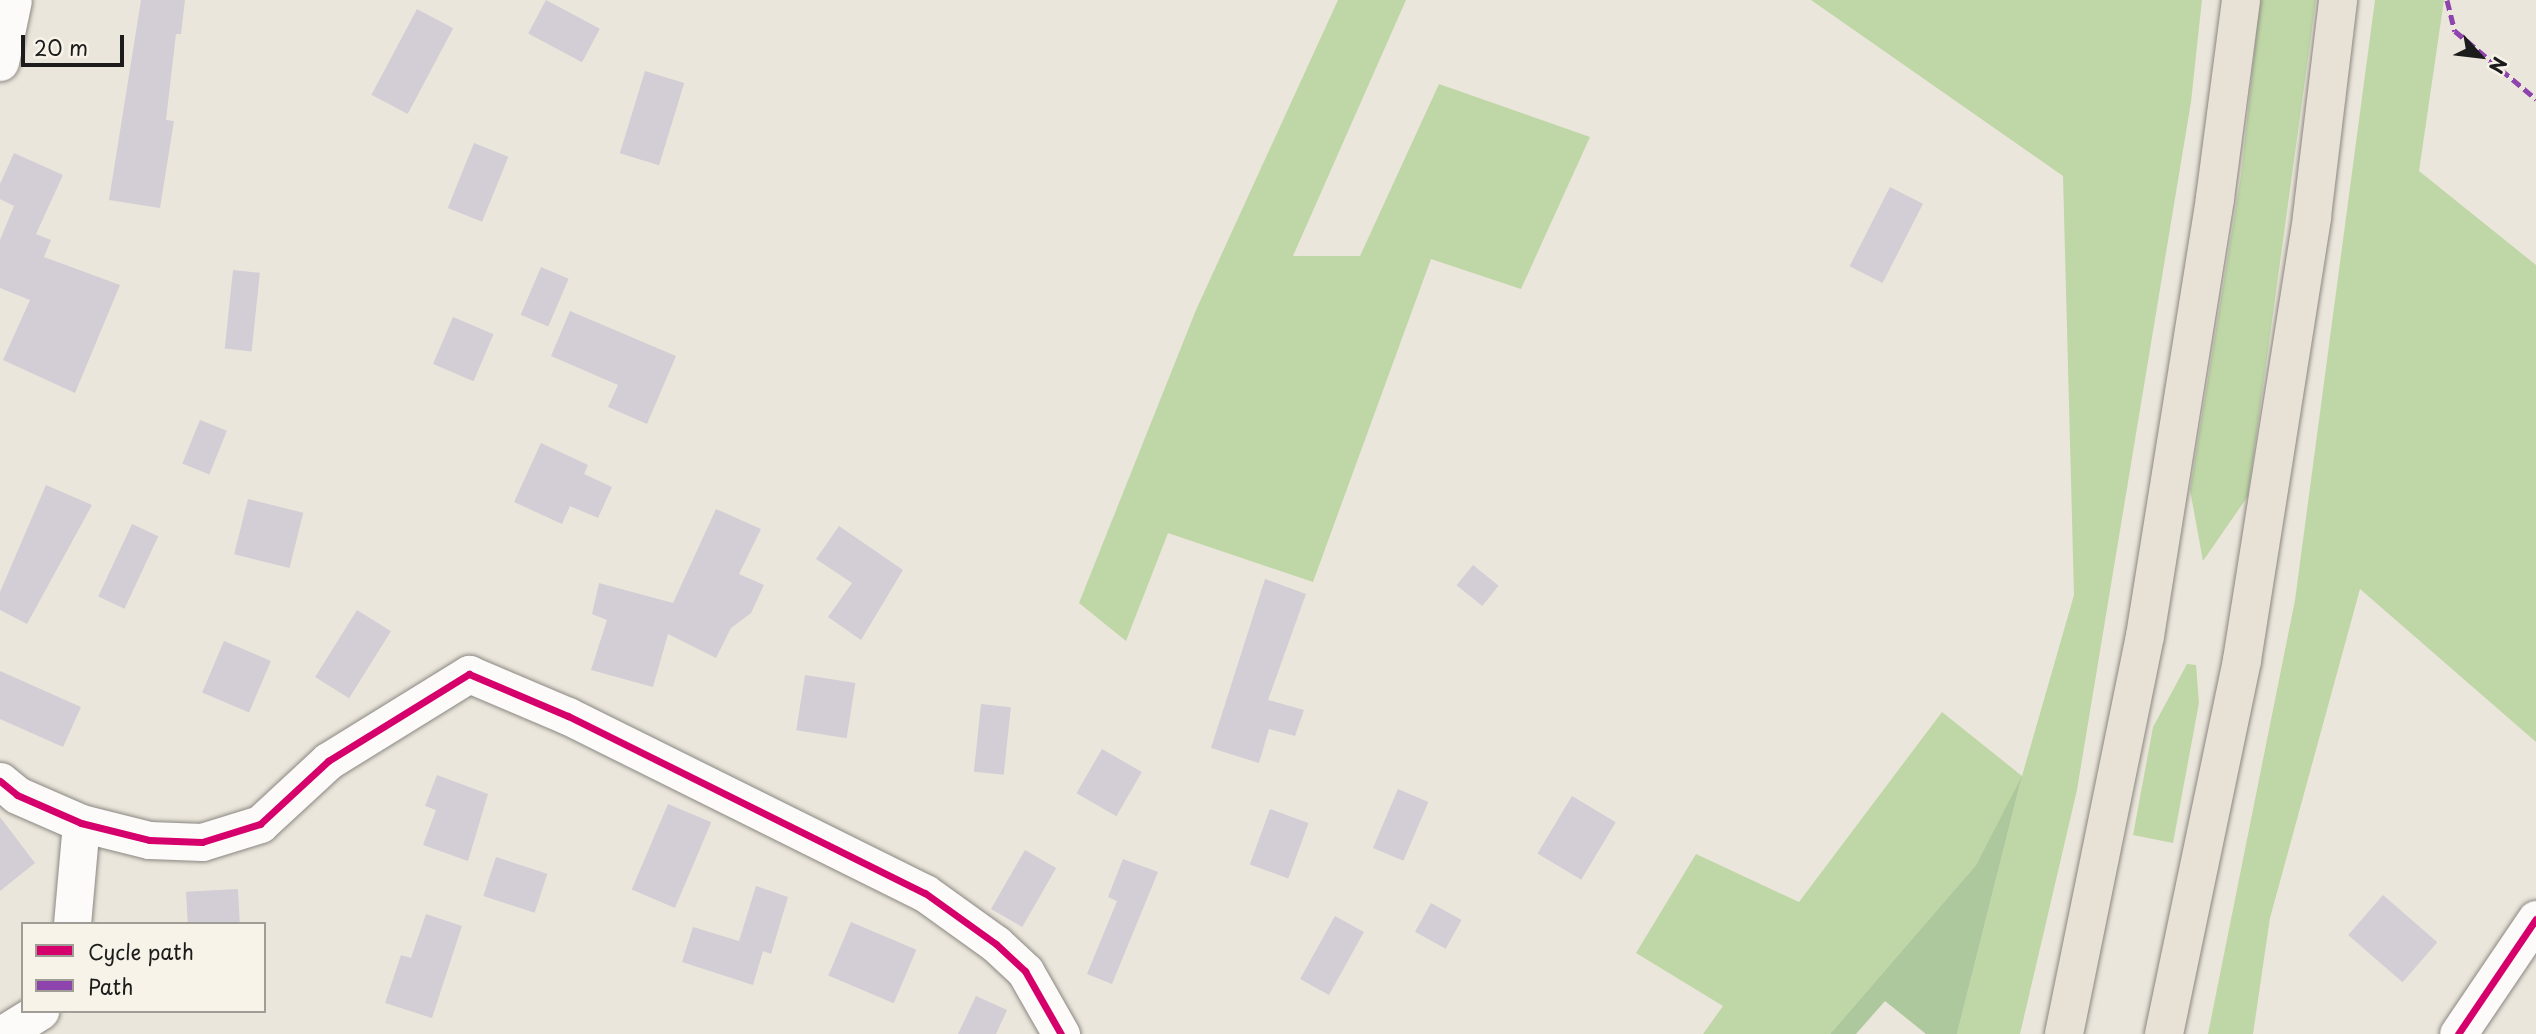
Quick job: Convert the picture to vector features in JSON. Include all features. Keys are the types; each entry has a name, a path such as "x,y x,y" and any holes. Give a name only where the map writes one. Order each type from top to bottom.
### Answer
{"highway":[{"path":"2064,1034 2145,636 2215,198 2241,0"},
{"path":"2164,1034 2244,647 2312,216 2338,0"}],"street":[{"path":"0,62 13,0"},
{"path":"0,781 17,795 81,823 149,840 202,842 260,824 328,761 469,674 568,716 832,845 949,908 1025,971 1061,1034"},
{"path":"72,922 81,823"},
{"path":"2458,1034 2536,919"},
{"path":"4,1034 37,1013"}],"green space":[{"path":"1338,0 1406,0 1293,256 1360,256 1439,84 1590,137 1521,289 1431,259 1313,582 1168,533 1126,641 1079,603 1196,310"},
{"path":"1811,0 2202,0 2191,102 2077,790 2020,1034 1957,1034 2021,780 1976,865 1830,1034 1703,1034 1723,1006 1636,953 1696,854 1799,902 1942,712 2022,776 2074,595 2063,176"},
{"path":"2260,0 2316,0 2248,496 2203,561 2190,490 2241,175"},
{"path":"2375,0 2444,0 2419,171 2536,265 2536,742 2360,589 2270,918 2253,1034 2208,1034 2295,600"},
{"path":"2187,664 2196,665 2199,703 2173,843 2133,835 2153,727"},
{"path":"2022,776 1957,1034 1926,1034 1885,1001 1856,1034 1830,1034 1976,865"}],"building":[{"path":"141,0 185,0 181,34 176,34 166,120 174,121 160,208 109,200"},
{"path":"546,0 600,29 582,62 528,34"},
{"path":"417,9 453,28 408,114 371,95"},
{"path":"645,71 684,83 659,165 620,153"},
{"path":"474,143 508,157 482,222 448,208"},
{"path":"14,153 63,175 36,234 51,240 44,257 120,285 75,393 3,360 30,300 0,288 0,240 14,206 0,199 0,184"},
{"path":"1890,187 1923,204 1883,283 1850,266"},
{"path":"541,267 569,279 548,327 521,315"},
{"path":"233,270 260,273 252,351 225,349"},
{"path":"570,311 676,356 647,424 608,407 618,385 551,356"},
{"path":"453,317 494,334 474,381 433,364"},
{"path":"200,420 227,431 209,474 182,464"},
{"path":"541,443 588,465 584,474 612,487 598,518 570,506 562,524 514,502"},
{"path":"46,485 92,505 27,624 0,610 0,592"},
{"path":"248,499 303,513 290,568 234,554"},
{"path":"716,509 761,529 739,574 764,585 751,613 731,628 716,658 668,634 653,687 591,670 607,620 592,614 599,583 673,603"},
{"path":"132,524 158,536 124,609 98,597"},
{"path":"839,526 903,570 861,640 828,617 852,583 816,559"},
{"path":"1473,565 1499,586 1482,606 1457,585"},
{"path":"1265,579 1306,594 1268,700 1304,710 1295,736 1269,729 1259,763 1211,748"},
{"path":"357,610 391,631 349,698 315,677"},
{"path":"224,641 271,661 249,712 202,693"},
{"path":"0,671 81,707 63,747 0,719"},
{"path":"805,675 855,683 847,738 796,730"},
{"path":"981,704 1011,707 1004,775 974,772"},
{"path":"1102,749 1142,772 1116,816 1076,793"},
{"path":"437,775 488,794 468,861 423,845 436,810 425,806"},
{"path":"1398,789 1428,802 1403,861 1373,848"},
{"path":"1572,796 1616,822 1581,880 1537,853"},
{"path":"668,804 711,822 675,908 632,890"},
{"path":"1270,809 1309,823 1288,878 1250,864"},
{"path":"0,817 35,863 0,891"},
{"path":"1025,850 1056,868 1022,927 991,909"},
{"path":"496,857 547,874 535,913 483,896"},
{"path":"1123,859 1158,872 1112,984 1087,974 1117,901 1108,897"},
{"path":"756,886 788,897 771,954 763,951 753,985 682,962 693,927 739,941"},
{"path":"238,889 240,922 188,922 186,892"},
{"path":"2383,895 2437,942 2403,982 2348,935"},
{"path":"1431,903 1462,920 1446,949 1415,932"},
{"path":"426,914 462,926 432,1018 385,1003 401,955 411,958"},
{"path":"1335,916 1364,932 1329,995 1300,979"},
{"path":"851,922 916,950 894,1003 828,975"},
{"path":"976,996 1007,1010 996,1034 958,1034"}],"marked path":[{"path":"2447,0 2455,31 2536,99"}],"cycle path":[{"path":"0,781 17,795 81,823 149,840 202,842 260,824 328,761 469,674 568,716 925,893 996,944 1025,971 1061,1034"},
{"path":"2458,1034 2536,919"}]}
